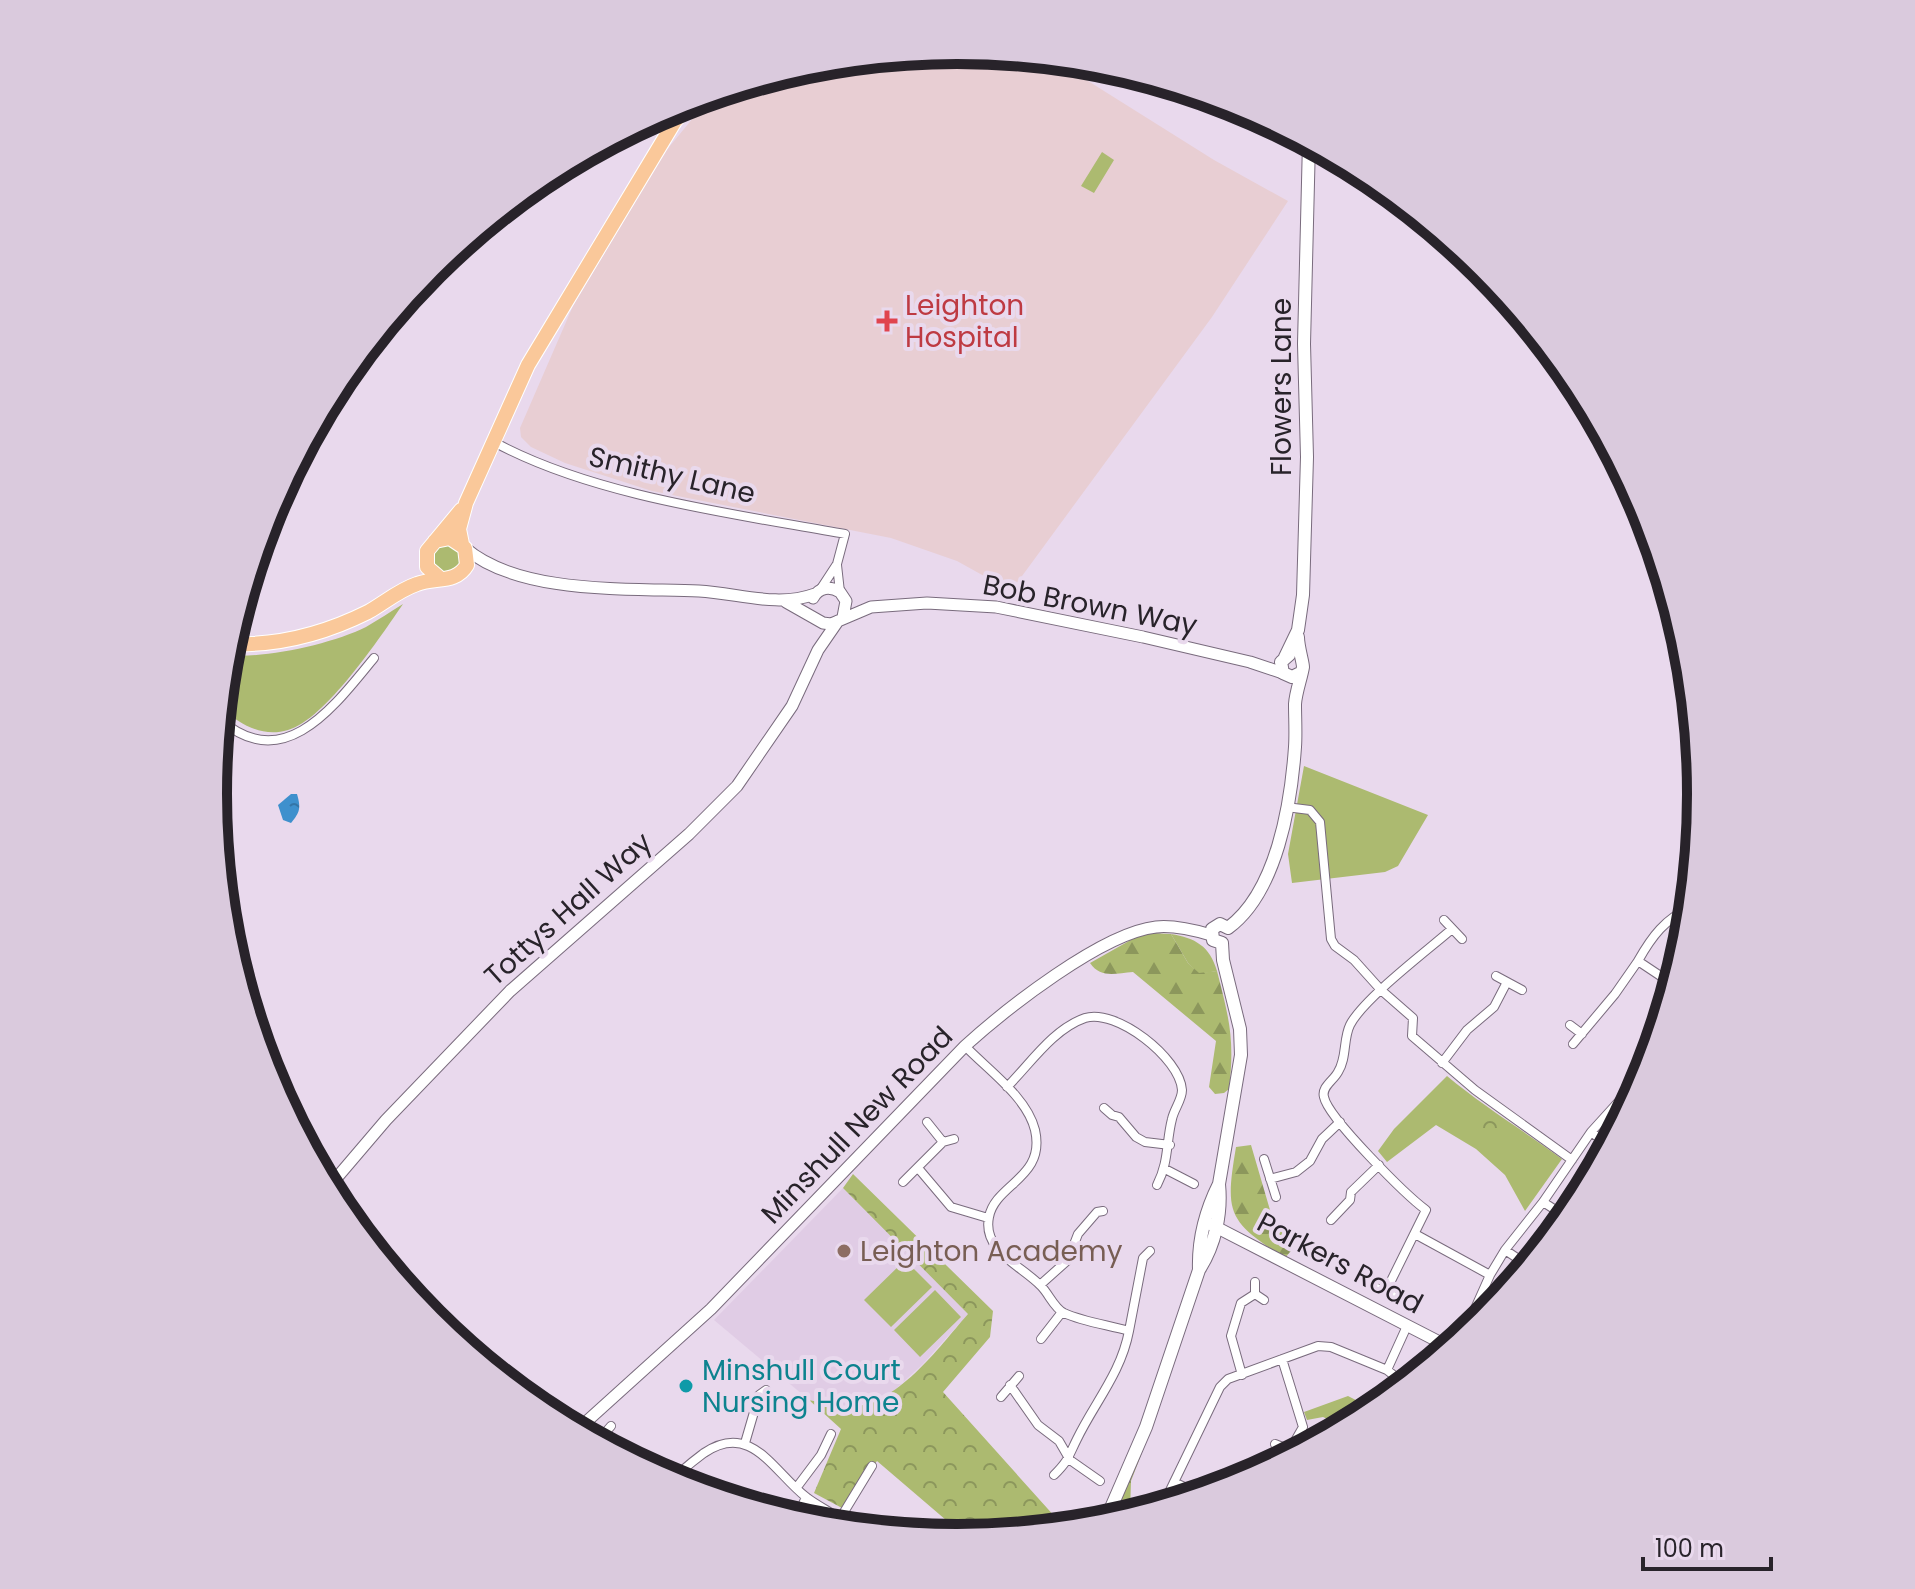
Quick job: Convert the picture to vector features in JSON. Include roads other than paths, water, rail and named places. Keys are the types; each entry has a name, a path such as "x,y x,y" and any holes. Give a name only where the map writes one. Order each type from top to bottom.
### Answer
{"highway":[{"path":"243,643 276,642 312,634 367,612 416,584 452,579 462,573 468,561 459,529 466,503 528,365 675,121"},
{"path":"441,579 430,572 426,562 427,551 466,503"},
{"path":"435,541 450,538 464,546"},
{"path":"404,590 426,562"}],"main road":[{"name":"Flowers Lane","path":"1300,658 1298,630 1303,595 1307,457 1304,344 1309,154"},
{"name":"Flowers Lane","path":"1284,666 1298,630"},
{"path":"1228,928 1239,920 1264,881 1281,836 1295,747 1295,701 1303,666 1300,658 1292,655 1284,666"},
{"path":"1284,666 1292,677 1300,673"},
{"path":"1284,666 1295,701"},
{"path":"1218,924 1228,928 1229,938 1222,943 1214,941 1211,935 1213,927 1218,924"},
{"path":"1111,1508 1146,1427 1199,1270 1199,1251 1211,1225 1211,1200 1219,1184 1241,1041 1222,943"}],"street":[{"name":"Smithy Lane","path":"494,442 519,455 609,486 727,513 845,534 837,564"},
{"path":"464,546 496,568"},
{"path":"815,617 811,608 817,592 837,564"},
{"path":"462,573 474,568 496,568 541,581 621,589 702,592 786,602 831,624 840,619 846,609 837,564"},
{"path":"786,602 827,588 841,594"},
{"name":"Bob Brown Way","path":"841,594 871,607"},
{"name":"Bob Brown Way","path":"840,619 871,607 927,603 1029,612 1250,662 1284,666"},
{"name":"Tottys Hall Way","path":"815,617 818,650"},
{"name":"Tottys Hall Way","path":"336,1178 386,1120 510,991 689,834 737,786 792,706 818,650 840,619"},
{"path":"231,728 256,740 288,737 328,713 374,658"},
{"path":"1286,807 1310,810 1320,822 1331,939 1335,946 1354,960 1381,990 1413,1018 1412,1036 1475,1090 1572,1160"},
{"path":"1573,1044 1615,994 1652,936 1678,915"},
{"path":"1444,920 1462,939"},
{"name":"Minshull New Road","path":"585,1423 711,1309 965,1046 1036,988 1113,942 1156,927 1169,926 1211,935"},
{"path":"1386,1291 1426,1210 1340,1122 1324,1098 1325,1088 1338,1073 1348,1028 1354,1019 1381,990 1452,929"},
{"path":"1638,961 1664,979"},
{"path":"1496,976 1522,990"},
{"path":"1442,1063 1467,1030 1494,1007 1507,982"},
{"path":"1007,1087 1065,1030 1085,1019 1113,1020 1154,1045 1178,1078 1182,1094 1172,1118 1165,1169 1157,1185"},
{"path":"1570,1025 1582,1034"},
{"path":"965,1046 1007,1087 1031,1119 1035,1130 1035,1150 1029,1169 994,1205 988,1218 989,1232 996,1247 1006,1259 1040,1285 1062,1312 1129,1331"},
{"path":"1474,1311 1505,1250 1543,1202 1591,1132 1621,1100"},
{"path":"1104,1108 1119,1117 1136,1137 1145,1142 1170,1145"},
{"path":"1104,1123 1112,1115"},
{"path":"927,1122 943,1142"},
{"path":"1270,1179 1296,1172 1310,1161 1322,1139 1340,1122"},
{"path":"1591,1132 1601,1140"},
{"path":"903,1182 943,1142 954,1139"},
{"path":"1264,1159 1276,1197"},
{"path":"1331,1220 1350,1200 1351,1192 1379,1165"},
{"path":"918,1168 951,1207 988,1218"},
{"path":"1165,1169 1194,1184"},
{"path":"1543,1202 1557,1211"},
{"path":"1040,1285 1068,1260 1078,1234 1097,1210"},
{"name":"Parkers Road","path":"1211,1225 1440,1343"},
{"path":"1415,1234 1490,1275"},
{"path":"1505,1250 1520,1260"},
{"path":"1054,1475 1070,1460 1076,1441 1125,1353 1142,1255"},
{"path":"1255,1282 1255,1294"},
{"path":"1373,1286 1400,1299"},
{"path":"1255,1294 1264,1300"},
{"path":"1242,1375 1231,1336 1241,1303 1255,1294"},
{"path":"1041,1339 1062,1312"},
{"path":"1387,1370 1407,1326"},
{"path":"1169,1493 1220,1387 1228,1379 1318,1346 1331,1347 1387,1370 1397,1378"},
{"path":"1282,1359 1303,1427 1295,1441 1286,1447"},
{"path":"1001,1397 1019,1376"},
{"path":"1010,1385 1038,1425 1059,1441 1070,1460 1100,1481"},
{"path":"745,1443 759,1392"},
{"path":"605,1434 611,1426"},
{"path":"797,1487 821,1455 831,1434"},
{"path":"682,1471 709,1450 727,1441 745,1443 757,1450 806,1497 837,1515"},
{"path":"1275,1444 1285,1448"},
{"path":"842,1516 872,1466"},
{"path":"1174,1482 1186,1488"},
{"path":"801,1508 806,1497"}],"water":[{"path":"291,794 297,794 299,806 291,823 283,820 278,805"}],"place":[{"name":"Leighton Hospital","path":"887,321"},
{"name":"Leighton Academy","path":"844,1251"},
{"name":"Minshull Court Nursing Home","path":"686,1386"}]}
